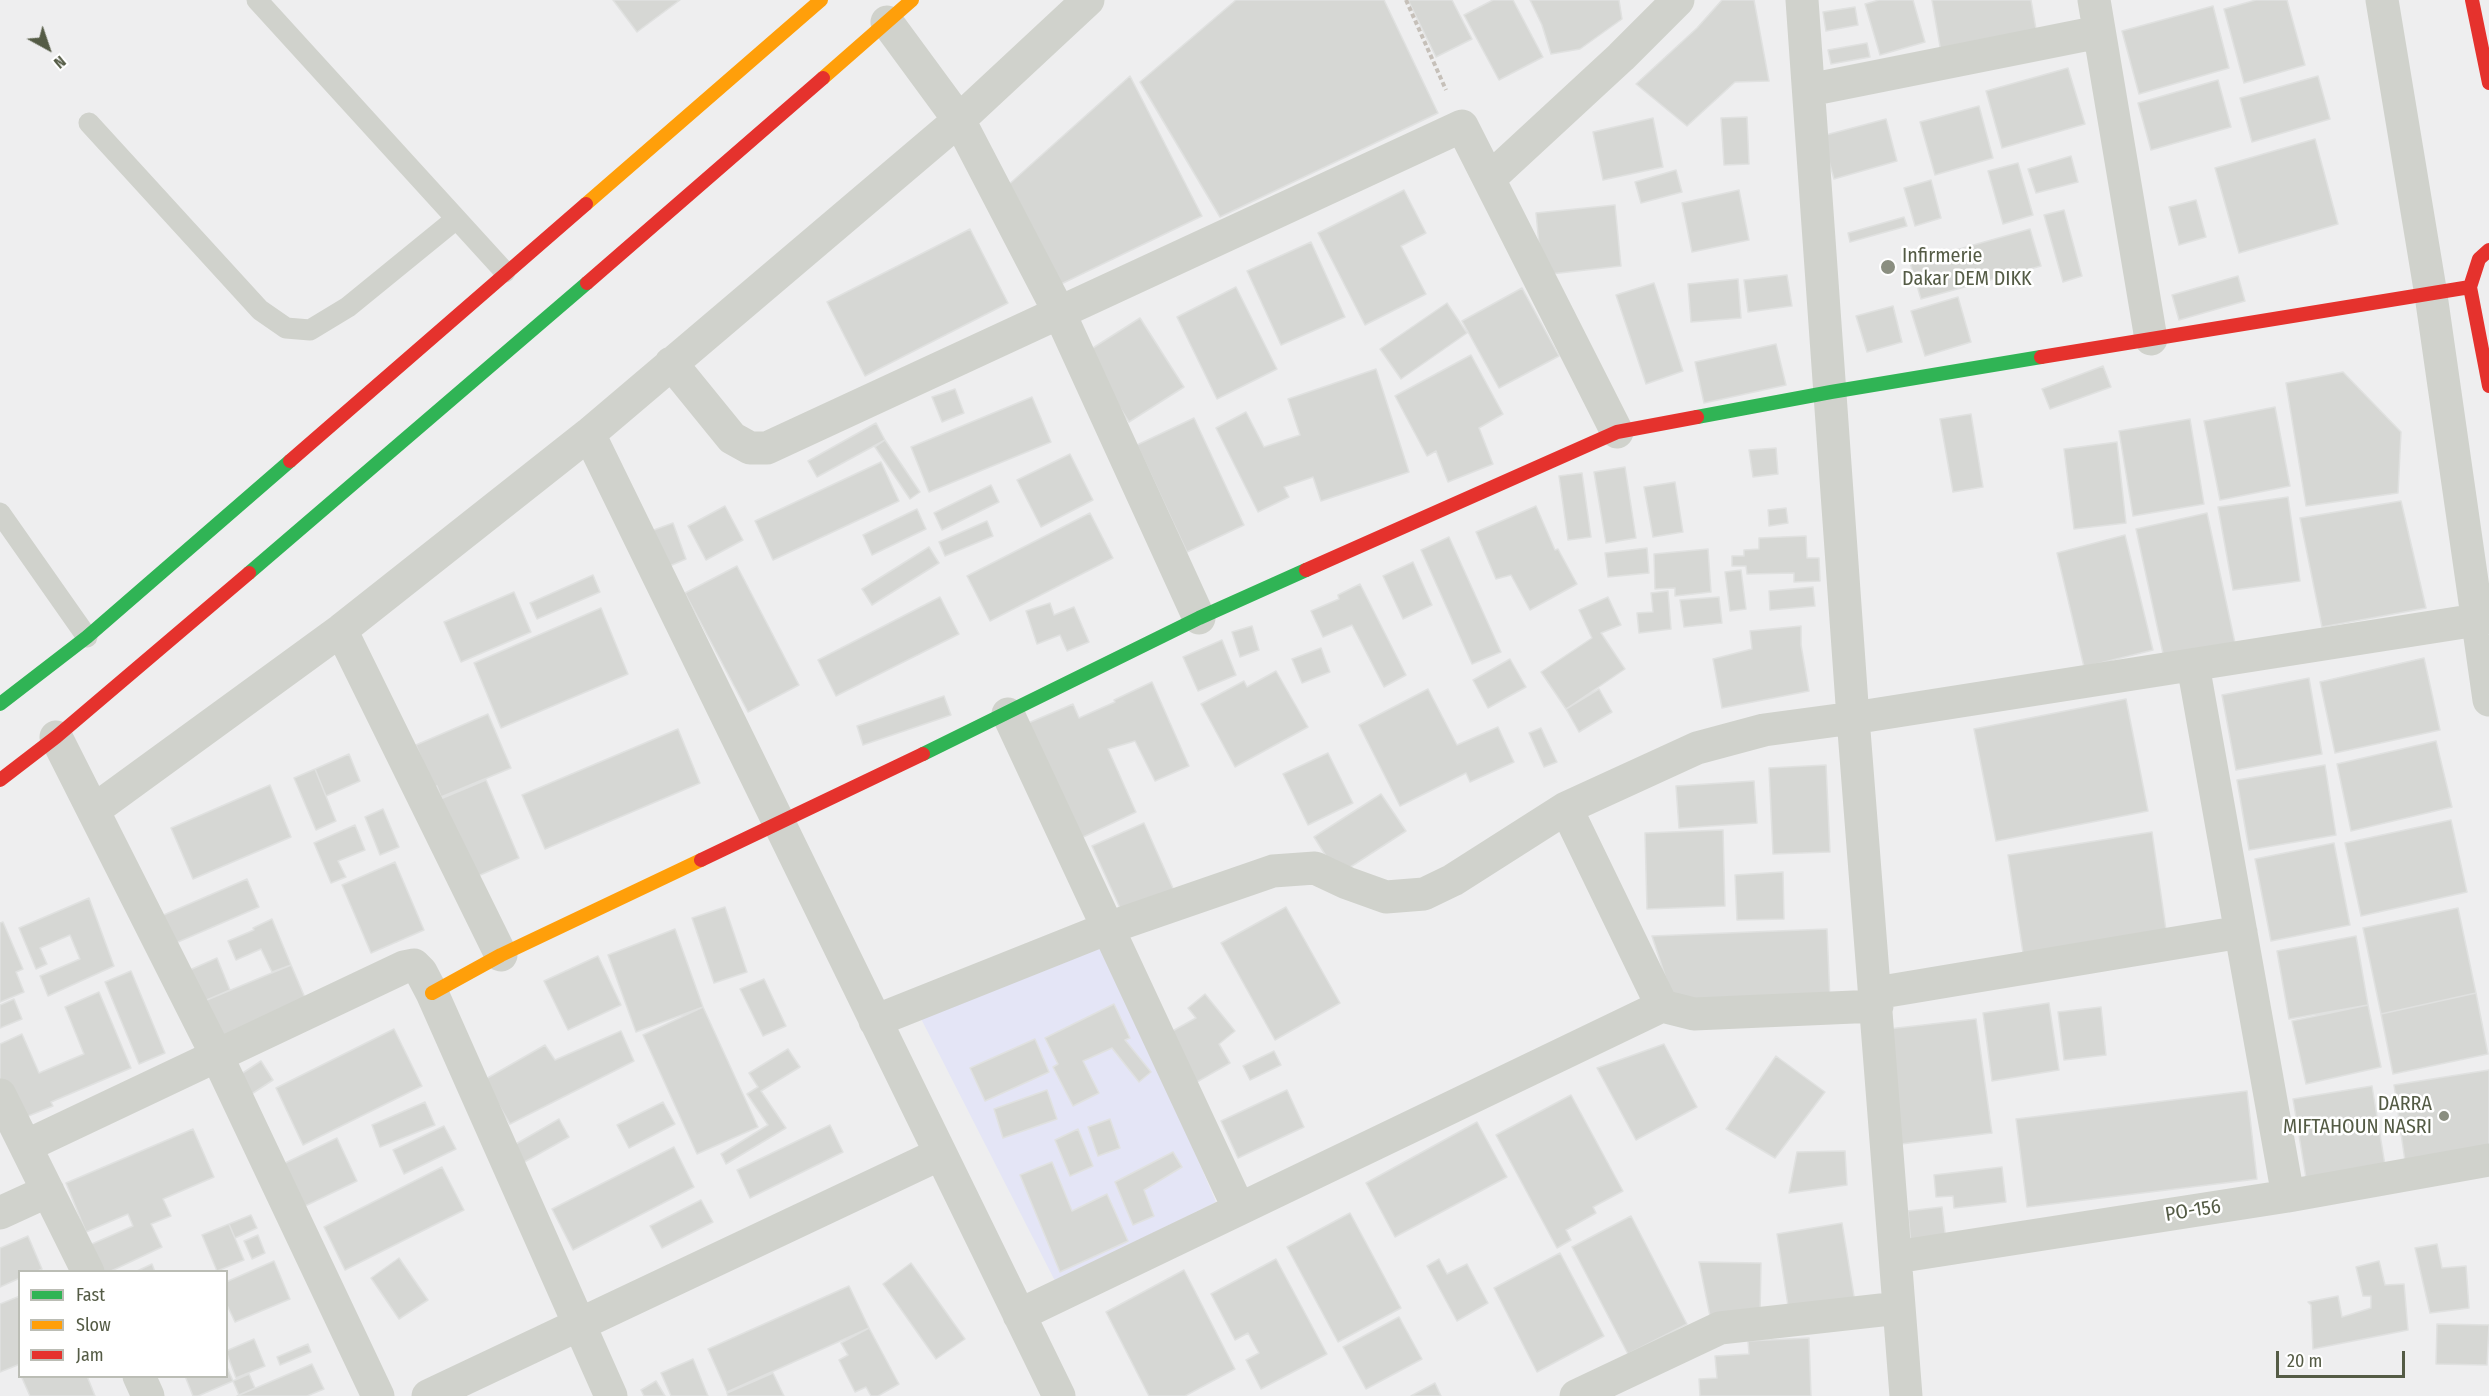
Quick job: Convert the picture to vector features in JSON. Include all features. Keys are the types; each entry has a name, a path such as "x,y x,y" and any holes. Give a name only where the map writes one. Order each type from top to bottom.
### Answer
{"main road":[{"path":"0,704 87,637 821,0"},
{"path":"0,780 56,737 407,440 912,0"},
{"path":"2472,0 2489,83"},
{"path":"2489,250 2480,259 2470,286 2489,386"},
{"path":"432,993 501,955 1008,714 1199,618 1617,432 1831,392 2431,295 2470,286"}],"street":[{"path":"94,810 340,630 589,434 959,120 1088,0"},
{"path":"1489,179 1621,57 1678,0"},
{"path":"1802,0 1853,718 1906,1396"},
{"path":"2094,0 2151,339"},
{"path":"2382,0 2484,618 2489,700"},
{"path":"887,22 959,120 1059,312 1199,618"},
{"path":"1809,90 2100,32"},
{"path":"671,363 732,438 750,448 767,448 1462,126 1617,432"},
{"path":"589,434 1059,1396"},
{"path":"875,1021 1108,928 1273,871 1315,868 1386,897 1424,894 1453,880 1566,808 1697,748 1764,730 1853,718 2484,618"},
{"path":"340,630 501,955"},
{"path":"2193,665 2288,1196"},
{"path":"1008,714 1239,1209"},
{"path":"56,737 217,1056 378,1396"},
{"path":"1566,808 1662,1006"},
{"path":"1019,1315 1662,1006 1694,1014 1876,999 2241,932"},
{"path":"26,1146 404,967 414,965 421,972 432,993 612,1396"},
{"path":"0,1095 87,1270"},
{"path":"428,1396 940,1154"},
{"name":"PO-156","path":"1896,1257 2288,1196 2489,1160"},
{"path":"0,1213 48,1191"},
{"path":"1576,1396 1720,1328 1899,1308"},
{"path":"139,1378 148,1396"}],"lane":[{"path":"257,0 505,272"},
{"path":"89,123 260,310 286,328 310,330 348,307 456,219"},
{"path":"0,513 87,637"}],"path":[{"path":"1406,0 1462,126"}],"shaded area":[{"path":"1100,930 1216,1202 1055,1281 914,1005"}],"building":[{"path":"613,0 680,0 637,32"},
{"path":"1236,0 1384,0 1438,113 1220,217 1140,82"},
{"path":"1408,0 1452,0 1472,39 1436,57"},
{"path":"1493,0 1513,0 1543,57 1499,80 1464,15"},
{"path":"1530,0 1619,0 1622,19 1580,49 1551,54 1542,25"},
{"path":"1722,0 1754,0 1769,81 1735,82 1687,126 1636,84 1697,28"},
{"path":"1879,0 1913,0 1925,42 1880,55 1865,4"},
{"path":"1932,0 2031,0 2037,35 1941,52"},
{"path":"2256,0 2287,0 2305,65 2244,83 2224,9"},
{"path":"2213,6 2229,68 2139,94 2122,31"},
{"path":"1855,7 1858,25 1826,31 1823,12"},
{"path":"1867,43 1870,57 1831,64 1828,50"},
{"path":"2068,68 2085,124 2002,148 1986,91"},
{"path":"1130,76 1202,216 1059,285 1006,187"},
{"path":"2318,76 2330,119 2252,142 2240,98"},
{"path":"2218,80 2231,127 2151,150 2138,103"},
{"path":"1979,106 1993,158 1935,175 1920,122"},
{"path":"1747,117 1749,164 1724,165 1721,118"},
{"path":"1653,118 1663,167 1603,180 1593,132"},
{"path":"1886,119 1897,161 1834,179 1822,136"},
{"path":"2315,139 2338,224 2239,253 2215,168"},
{"path":"2071,156 2078,182 2036,193 2028,169"},
{"path":"2018,163 2033,215 2003,224 1988,171"},
{"path":"1676,170 1682,192 1641,203 1635,182"},
{"path":"1931,180 1941,218 1915,226 1904,188"},
{"path":"1404,190 1426,233 1401,246 1426,294 1365,325 1318,233"},
{"path":"1739,190 1749,240 1692,252 1682,203"},
{"path":"2196,200 2206,237 2179,245 2169,207"},
{"path":"1615,205 1621,266 1542,275 1536,213"},
{"path":"2064,210 2082,276 2063,282 2044,215"},
{"path":"1904,217 1907,226 1850,242 1848,233"},
{"path":"970,229 1008,303 865,376 827,302"},
{"path":"2030,229 2041,266 1921,299 1910,263"},
{"path":"1311,242 1345,317 1281,345 1247,271"},
{"path":"1787,275 1792,306 1748,312 1744,280"},
{"path":"2238,276 2245,301 2179,320 2172,295"},
{"path":"1738,279 1741,318 1691,322 1688,284"},
{"path":"1654,283 1683,371 1646,384 1616,295"},
{"path":"1236,287 1277,369 1217,399 1177,317"},
{"path":"1522,288 1559,356 1499,388 1462,321"},
{"path":"1958,297 1971,342 1925,356 1911,311"},
{"path":"1447,303 1467,333 1401,379 1380,349"},
{"path":"1893,306 1902,342 1867,352 1856,316"},
{"path":"1140,318 1184,387 1129,422 1085,353"},
{"path":"1776,344 1786,385 1704,403 1695,362"},
{"path":"1471,355 1503,414 1479,428 1493,464 1448,482 1436,451 1427,456 1395,396"},
{"path":"2103,366 2111,387 2050,409 2042,389"},
{"path":"1376,369 1409,472 1321,501 1313,477 1284,487 1289,497 1258,512 1216,428 1246,412 1264,447 1300,435 1288,399"},
{"path":"2343,372 2401,432 2398,493 2306,506 2286,383"},
{"path":"955,389 964,413 942,422 932,397"},
{"path":"1032,397 1051,442 929,492 911,447"},
{"path":"2275,407 2290,486 2220,500 2204,421"},
{"path":"1971,414 1983,487 1953,492 1940,419"},
{"path":"1194,418 1244,525 1187,552 1137,445"},
{"path":"2190,419 2204,504 2133,516 2119,431"},
{"path":"876,423 885,440 817,477 808,461"},
{"path":"885,440 920,492 910,499 875,447"},
{"path":"2117,442 2126,523 2074,529 2064,449"},
{"path":"1776,448 1778,474 1753,477 1749,450"},
{"path":"1070,454 1093,500 1041,527 1017,480"},
{"path":"881,462 899,501 773,560 755,521"},
{"path":"1625,467 1636,538 1606,543 1594,472"},
{"path":"1582,473 1591,537 1568,540 1559,476"},
{"path":"1675,482 1683,532 1653,537 1644,487"},
{"path":"991,485 999,502 942,530 934,513"},
{"path":"2288,497 2300,581 2233,590 2218,507"},
{"path":"2401,501 2426,608 2322,627 2300,518"},
{"path":"725,506 743,540 706,560 688,526"},
{"path":"1536,506 1555,550 1558,549 1577,584 1530,610 1511,575 1496,579 1476,532"},
{"path":"1786,508 1788,523 1769,526 1768,510"},
{"path":"917,509 926,529 872,555 863,535"},
{"path":"1090,513 1113,558 990,621 967,576"},
{"path":"2207,513 2235,643 2164,658 2136,529"},
{"path":"987,521 993,536 945,556 939,542"},
{"path":"673,523 686,559 665,568 651,531"},
{"path":"2125,535 2153,650 2084,667 2057,553"},
{"path":"1806,536 1807,558 1819,558 1820,581 1794,582 1794,573 1747,574 1746,566 1732,566 1732,556 1744,556 1744,550 1759,549 1759,538"},
{"path":"1449,537 1501,652 1472,664 1421,550"},
{"path":"929,547 939,563 872,605 862,589"},
{"path":"1647,548 1649,573 1608,577 1605,553"},
{"path":"1708,549 1711,592 1675,596 1675,588 1655,589 1654,554"},
{"path":"1413,562 1432,605 1403,619 1383,576"},
{"path":"737,566 799,685 748,712 685,593"},
{"path":"1741,570 1746,609 1730,611 1725,572"},
{"path":"593,575 600,592 537,619 530,603"},
{"path":"1360,584 1406,675 1384,687 1352,625 1323,637 1311,611 1339,599 1338,595"},
{"path":"1813,587 1815,606 1770,610 1769,591"},
{"path":"1668,591 1671,629 1639,633 1637,613 1653,612 1651,593"},
{"path":"514,592 531,632 461,662 444,622"},
{"path":"940,597 959,634 836,696 818,660"},
{"path":"1608,597 1621,625 1601,633 1625,669 1566,709 1541,672 1592,638 1579,610"},
{"path":"1719,597 1722,623 1684,627 1680,600"},
{"path":"1050,603 1054,615 1074,607 1089,642 1067,651 1060,635 1037,644 1026,611"},
{"path":"601,608 628,674 501,728 474,663"},
{"path":"1252,626 1259,650 1240,657 1232,632"},
{"path":"1801,626 1801,645 1809,691 1722,708 1713,659 1752,649 1750,631"},
{"path":"1222,640 1236,675 1198,691 1183,657"},
{"path":"1321,648 1330,672 1302,683 1292,659"},
{"path":"2424,658 2440,730 2335,753 2320,682"},
{"path":"1510,659 1526,687 1488,708 1473,680"},
{"path":"1276,671 1308,727 1235,767 1201,704 1244,681 1247,687"},
{"path":"2309,678 2322,754 2236,770 2222,695"},
{"path":"1152,682 1189,766 1155,781 1135,741 1108,749 1136,812 1079,839 1026,724 1073,704 1079,718"},
{"path":"1428,689 1457,745 1498,727 1514,762 1470,782 1466,773 1400,806 1359,725"},
{"path":"1599,689 1612,712 1579,732 1566,709"},
{"path":"944,696 951,715 863,745 857,726"},
{"path":"2126,699 2148,811 1996,841 1974,729"},
{"path":"488,714 511,768 441,797 437,786 433,788 416,745"},
{"path":"1541,728 1557,762 1544,767 1529,733"},
{"path":"678,729 700,783 545,849 522,795"},
{"path":"2436,741 2452,807 2351,831 2337,764"},
{"path":"1328,753 1353,803 1308,825 1283,774"},
{"path":"349,754 360,781 326,796 315,769"},
{"path":"1826,765 1830,852 1773,854 1769,768"},
{"path":"2325,765 2336,835 2249,850 2237,780"},
{"path":"315,769 336,821 316,830 294,778"},
{"path":"486,780 519,858 471,879 438,800"},
{"path":"1754,781 1757,823 1679,828 1676,786"},
{"path":"270,785 291,837 193,879 171,828"},
{"path":"1381,794 1406,831 1338,875 1314,837"},
{"path":"383,809 399,847 380,855 365,817"},
{"path":"2451,820 2467,892 2361,916 2345,843"},
{"path":"1144,823 1176,895 1125,919 1092,846"},
{"path":"355,825 365,850 338,861 346,877 331,883 314,843"},
{"path":"1723,830 1725,906 1647,909 1645,833"},
{"path":"2152,832 2166,930 2023,953 2008,855"},
{"path":"2334,843 2350,925 2271,941 2255,859"},
{"path":"395,862 424,930 371,953 342,885"},
{"path":"1783,872 1784,919 1737,920 1735,875"},
{"path":"247,879 259,907 171,945 159,917"},
{"path":"89,898 114,966 48,996 40,976 80,959 70,935 40,948 47,964 36,969 19,928"},
{"path":"725,907 747,972 714,983 692,918"},
{"path":"1286,907 1340,1003 1275,1040 1221,943"},
{"path":"2458,908 2476,993 2381,1014 2363,928"},
{"path":"272,919 291,965 272,972 261,949 236,960 228,941"},
{"path":"3,922 23,969 16,972 24,992 0,1002 0,923"},
{"path":"675,929 703,1007 636,1032 608,955"},
{"path":"1827,929 1830,1001 1674,1003 1652,936"},
{"path":"2356,936 2368,1005 2289,1019 2277,951"},
{"path":"598,956 621,1005 568,1030 544,981"},
{"path":"217,958 230,990 195,1005 183,973"},
{"path":"291,965 306,1000 217,1039 202,1002"},
{"path":"131,971 165,1053 139,1064 105,982"},
{"path":"764,979 786,1026 763,1036 740,989"},
{"path":"99,992 131,1068 51,1102 53,1106 16,1121 0,1083 0,1044 22,1034 39,1073 84,1054 65,1007"},
{"path":"2476,993 2488,1054 2393,1074 2381,1014"},
{"path":"1205,994 1235,1031 1219,1044 1230,1063 1195,1083 1167,1034 1196,1018 1188,1008"},
{"path":"14,999 22,1019 0,1028 0,1005"},
{"path":"2049,1003 2059,1070 1992,1081 1983,1013"},
{"path":"1114,1004 1130,1038 1125,1040 1151,1072 1139,1082 1112,1048 1083,1061 1099,1093 1073,1106 1053,1067 1058,1064 1045,1038"},
{"path":"2368,1005 2381,1067 2306,1084 2292,1021"},
{"path":"703,1007 758,1127 697,1154 643,1035"},
{"path":"2101,1007 2106,1055 2064,1060 2058,1012"},
{"path":"1976,1019 1992,1133 1901,1144 1888,1029"},
{"path":"394,1029 422,1086 303,1145 276,1088"},
{"path":"621,1031 634,1061 510,1124 484,1080 545,1045 555,1060"},
{"path":"1035,1039 1049,1072 985,1101 970,1068"},
{"path":"1664,1044 1697,1107 1636,1140 1597,1068"},
{"path":"788,1049 800,1067 761,1091 786,1128 726,1164 721,1154 768,1125 747,1094 758,1087 749,1073"},
{"path":"1274,1051 1281,1065 1250,1080 1243,1066"},
{"path":"1776,1056 1825,1092 1775,1158 1726,1129"},
{"path":"261,1061 273,1080 247,1097 235,1078"},
{"name":"DARRA MIFTAHOUN NASRI","path":"2489,1070 2489,1148 2405,1161 2394,1085"},
{"path":"2372,1086 2386,1171 2307,1184 2293,1099"},
{"path":"1047,1090 1057,1119 1003,1138 994,1109"},
{"path":"1287,1090 1304,1127 1238,1158 1221,1121"},
{"path":"2247,1091 2257,1179 2027,1207 2016,1119"},
{"path":"1571,1095 1623,1191 1593,1207 1596,1213 1566,1230 1571,1240 1557,1248 1496,1135"},
{"path":"425,1102 435,1125 380,1147 372,1125"},
{"path":"663,1102 675,1124 629,1148 617,1125"},
{"path":"559,1119 569,1137 519,1165 509,1148"},
{"path":"1110,1119 1120,1148 1098,1156 1088,1127"},
{"path":"1477,1122 1507,1177 1395,1237 1366,1183"},
{"path":"830,1125 843,1152 750,1198 737,1170"},
{"path":"444,1126 456,1149 404,1174 393,1150"},
{"path":"193,1129 214,1177 163,1199 171,1216 151,1224 162,1247 113,1270 94,1270 85,1247 133,1226 128,1214 86,1232 66,1183"},
{"path":"1078,1129 1093,1166 1070,1176 1055,1140"},
{"path":"337,1138 357,1181 303,1207 283,1164"},
{"path":"674,1147 694,1187 573,1250 552,1209"},
{"path":"1845,1151 1847,1185 1789,1193 1797,1152"},
{"path":"1173,1152 1182,1167 1144,1190 1154,1216 1133,1225 1115,1182"},
{"path":"1052,1162 1072,1211 1107,1194 1128,1241 1060,1272 1020,1175"},
{"path":"442,1167 464,1210 345,1270 324,1227"},
{"path":"2002,1167 2006,1202 1954,1208 1953,1196 1936,1197 1934,1175"},
{"path":"701,1200 713,1222 662,1248 650,1226"},
{"path":"1942,1207 1946,1241 1911,1245 1908,1211"},
{"path":"1350,1213 1401,1308 1338,1342 1287,1247"},
{"path":"251,1215 257,1228 235,1238 229,1224"},
{"path":"1631,1216 1687,1324 1628,1354 1572,1247"},
{"path":"1842,1223 1856,1308 1790,1319 1777,1234"},
{"path":"229,1224 244,1260 217,1270 202,1235"},
{"path":"258,1235 265,1253 252,1259 244,1241"},
{"path":"28,1236 42,1269 18,1270 18,1279 0,1287 0,1248"},
{"path":"2437,1244 2442,1268 2466,1266 2469,1308 2430,1313 2415,1248"},
{"path":"1560,1253 1604,1336 1537,1372 1494,1288"},
{"path":"399,1258 428,1300 399,1319 371,1278"},
{"path":"1276,1259 1327,1354 1261,1389 1246,1360 1259,1353 1248,1333 1235,1340 1211,1294"},
{"path":"1439,1259 1447,1274 1467,1264 1488,1303 1457,1321 1427,1266"},
{"path":"274,1261 290,1299 235,1322 228,1307 228,1281"},
{"path":"2379,1261 2385,1285 2404,1284 2408,1330 2313,1349 2311,1305 2308,1302 2338,1296 2342,1317 2371,1308 2371,1296 2363,1296 2356,1267"},
{"path":"1699,1262 1761,1263 1760,1317 1710,1316"},
{"path":"911,1263 965,1339 936,1359 883,1284"},
{"path":"152,1264 154,1270 139,1270"},
{"path":"1184,1270 1235,1369 1185,1396 1149,1396 1106,1312"},
{"path":"849,1286 869,1328 727,1392 708,1349"},
{"path":"18,1297 18,1365 0,1372 0,1304"},
{"path":"1399,1317 1422,1359 1366,1389 1343,1347"},
{"path":"2437,1324 2489,1325 2487,1365 2436,1364"},
{"path":"869,1328 899,1384 878,1396 871,1396 866,1387 855,1392 839,1360 848,1355 841,1343"},
{"path":"1809,1338 1811,1396 1700,1396 1699,1379 1717,1378 1715,1356 1749,1354 1748,1341"},
{"path":"254,1339 265,1366 236,1378 228,1350"},
{"path":"308,1344 311,1352 280,1365 277,1357"},
{"path":"693,1359 708,1396 671,1396 661,1373"},
{"path":"312,1364 324,1389 307,1396 237,1396"},
{"path":"228,1370 233,1381 193,1396 186,1378 228,1378"},
{"path":"773,1373 784,1396 728,1396 727,1393"},
{"path":"249,1374 255,1388 239,1395 233,1381"},
{"path":"22,1378 88,1378 95,1396 30,1396"},
{"path":"656,1381 665,1396 644,1396 641,1390"},
{"path":"1435,1383 1441,1396 1411,1396"}],"traffic: fast":[{"path":"249,573 587,283"},
{"path":"1697,417 2041,357"},
{"path":"0,704 87,637 290,461"},
{"path":"923,754 1199,618 1306,570"}],"traffic: slow":[{"path":"586,204 821,0"},
{"path":"823,78 912,0"},
{"path":"432,993 501,955 701,860"}],"traffic: jam":[{"path":"2472,0 2489,83"},
{"path":"587,283 823,78"},
{"path":"290,461 586,204"},
{"path":"2489,250 2479,259 2470,287 2489,386"},
{"path":"2041,357 2470,287"},
{"path":"1306,570 1617,432 1697,417"},
{"path":"0,780 56,737 249,573"},
{"path":"701,860 923,754"}],"place":[{"name":"Infirmerie Dakar DEM DIKK","path":"1888,267"},
{"name":"DARRA MIFTAHOUN NASRI","path":"2444,1116"}]}
